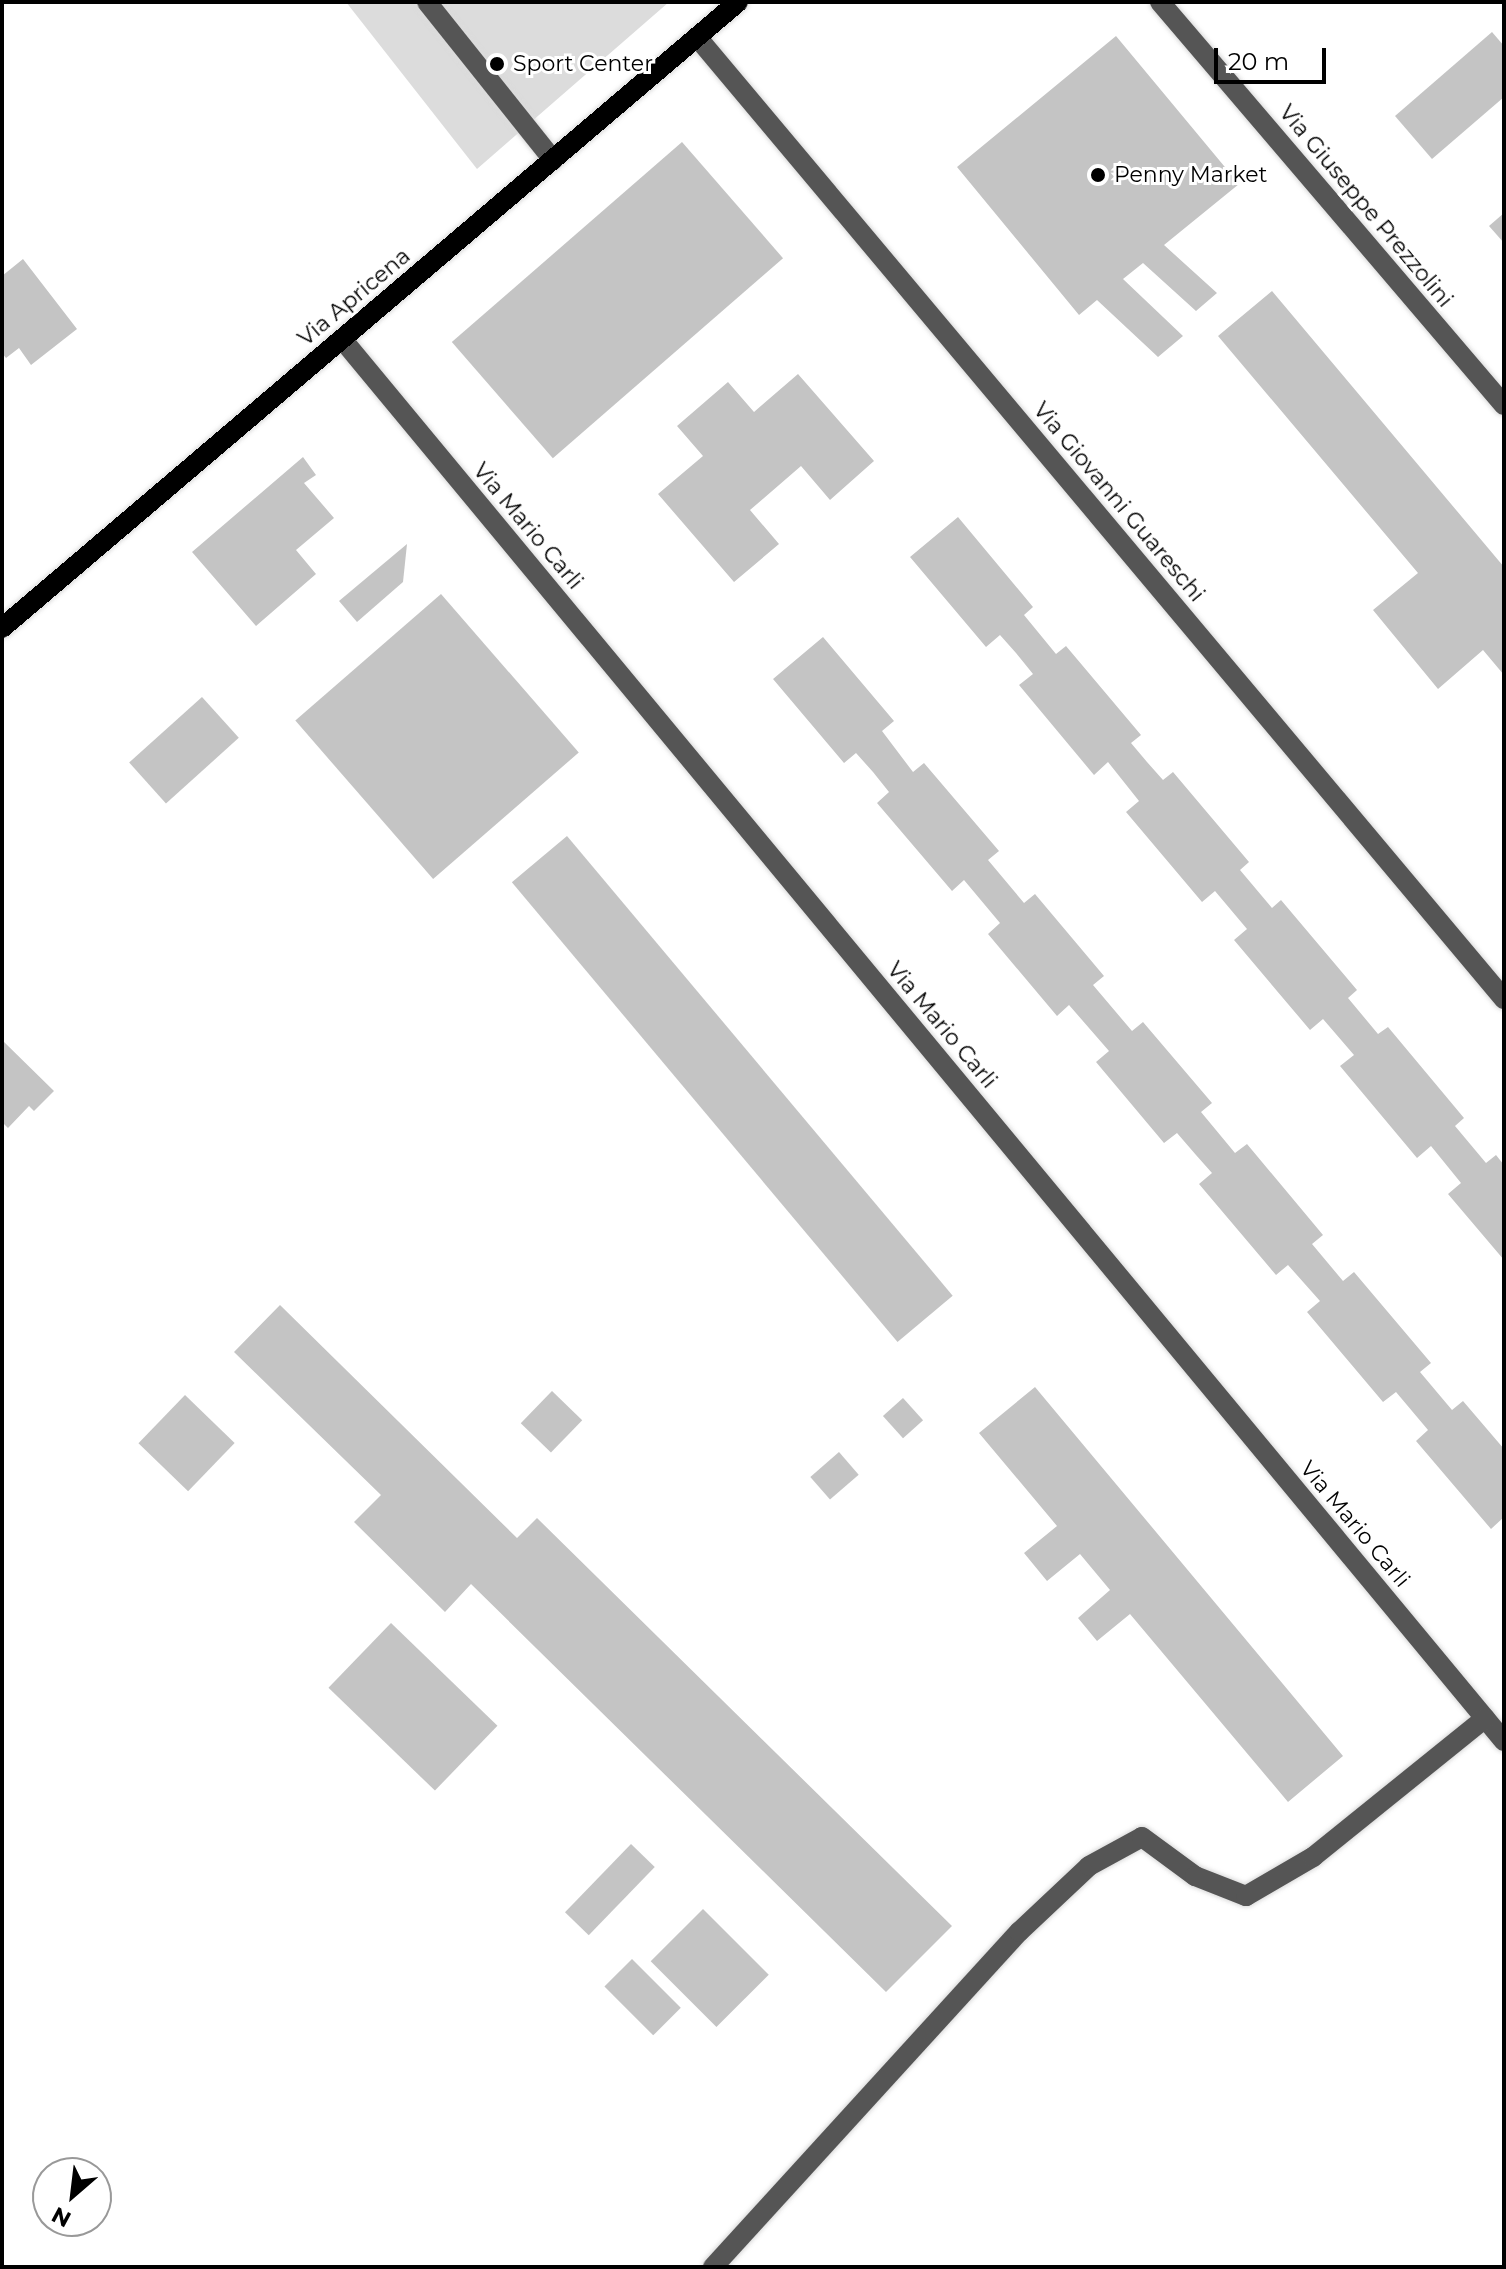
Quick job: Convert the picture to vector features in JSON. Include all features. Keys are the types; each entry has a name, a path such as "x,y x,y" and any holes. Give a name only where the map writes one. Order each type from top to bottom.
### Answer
{"main road":[{"name":"Via Apricena","path":"2,628 738,2"}],"street":[{"path":"427,2 553,160"},
{"name":"Via Giuseppe Prezzolini","path":"1160,2 1504,405"},
{"name":"Via Giovanni Guareschi","path":"697,37 1504,999"},
{"name":"Via Mario Carli","path":"342,339 1504,1741"},
{"path":"713,2267 1019,1932 1089,1866 1142,1837 1195,1876 1246,1896 1313,1857 1485,1718"}],"shaded area":[{"name":"Sport Center","path":"346,2 669,2 477,169"}],"building":[{"path":"1492,32 1504,46 1504,97 1432,159 1395,116"},
{"name":"Penny Market","path":"1116,36 1239,184 1164,245 1217,293 1196,311 1143,263 1123,279 1183,336 1158,357 1097,300 1079,315 957,167"},
{"path":"682,142 783,258 553,458 452,342"},
{"path":"1504,213 1504,243 1489,226"},
{"path":"23,259 77,329 31,365 19,348 6,358 2,353 2,276"},
{"path":"1272,291 1504,567 1504,675 1483,650 1438,689 1373,610 1418,573 1218,336"},
{"path":"798,374 874,461 830,500 801,466 750,510 779,544 734,582 658,494 703,456 677,426 728,382 754,412"},
{"path":"303,457 316,475 304,483 334,518 296,550 316,574 256,626 192,552"},
{"path":"958,517 1033,607 1024,615 1056,654 1066,646 1141,735 1131,743 1147,762 1163,780 1173,772 1249,862 1240,870 1272,908 1281,900 1357,990 1348,998 1378,1034 1388,1027 1464,1118 1455,1126 1486,1163 1496,1155 1504,1165 1504,1260 1448,1194 1461,1183 1431,1146 1417,1158 1340,1066 1354,1055 1323,1019 1310,1030 1234,940 1247,929 1215,891 1202,902 1126,812 1139,801 1108,762 1094,775 1019,685 1033,674 1016,653 1000,635 986,647 910,557"},
{"path":"407,544 403,582 357,622 339,601"},
{"path":"441,594 579,752 433,879 295,721"},
{"path":"823,637 894,721 882,731 913,772 924,763 999,851 988,860 1024,903 1035,894 1104,976 1093,985 1132,1031 1143,1022 1212,1103 1201,1112 1235,1153 1247,1144 1323,1235 1312,1244 1343,1281 1354,1272 1431,1363 1420,1372 1452,1410 1463,1401 1504,1449 1504,1517 1491,1529 1416,1441 1428,1430 1396,1392 1383,1402 1307,1312 1320,1301 1288,1265 1276,1275 1199,1184 1212,1173 1177,1133 1164,1143 1096,1062 1109,1051 1069,1005 1057,1016 988,934 1000,923 964,880 952,891 877,803 889,792 873,772 856,753 844,763 773,679"},
{"path":"202,697 239,738 166,803 129,763"},
{"path":"567,836 953,1296 898,1342 512,882"},
{"path":"2,1040 54,1091 34,1111 29,1106 8,1128 2,1122"},
{"path":"280,1305 517,1538 537,1518 952,1926 886,1992 471,1584 445,1612 354,1522 381,1495 234,1352"},
{"path":"1035,1387 1343,1756 1288,1802 1130,1614 1097,1641 1078,1618 1110,1590 1080,1554 1047,1581 1024,1553 1057,1526 979,1433"},
{"path":"552,1391 582,1420 551,1453 521,1423"},
{"path":"185,1395 235,1443 188,1491 138,1443"},
{"path":"903,1398 923,1420 903,1438 883,1416"},
{"path":"839,1452 859,1475 830,1500 810,1477"},
{"path":"391,1623 497,1726 435,1791 328,1688"},
{"path":"631,1844 655,1867 589,1935 565,1912"},
{"path":"703,1909 769,1975 716,2027 651,1961"},
{"path":"632,1959 681,2008 653,2035 604,1987"}],"place":[{"name":"Sport Center","path":"497,64"},
{"name":"Penny Market","path":"1098,175"}]}
